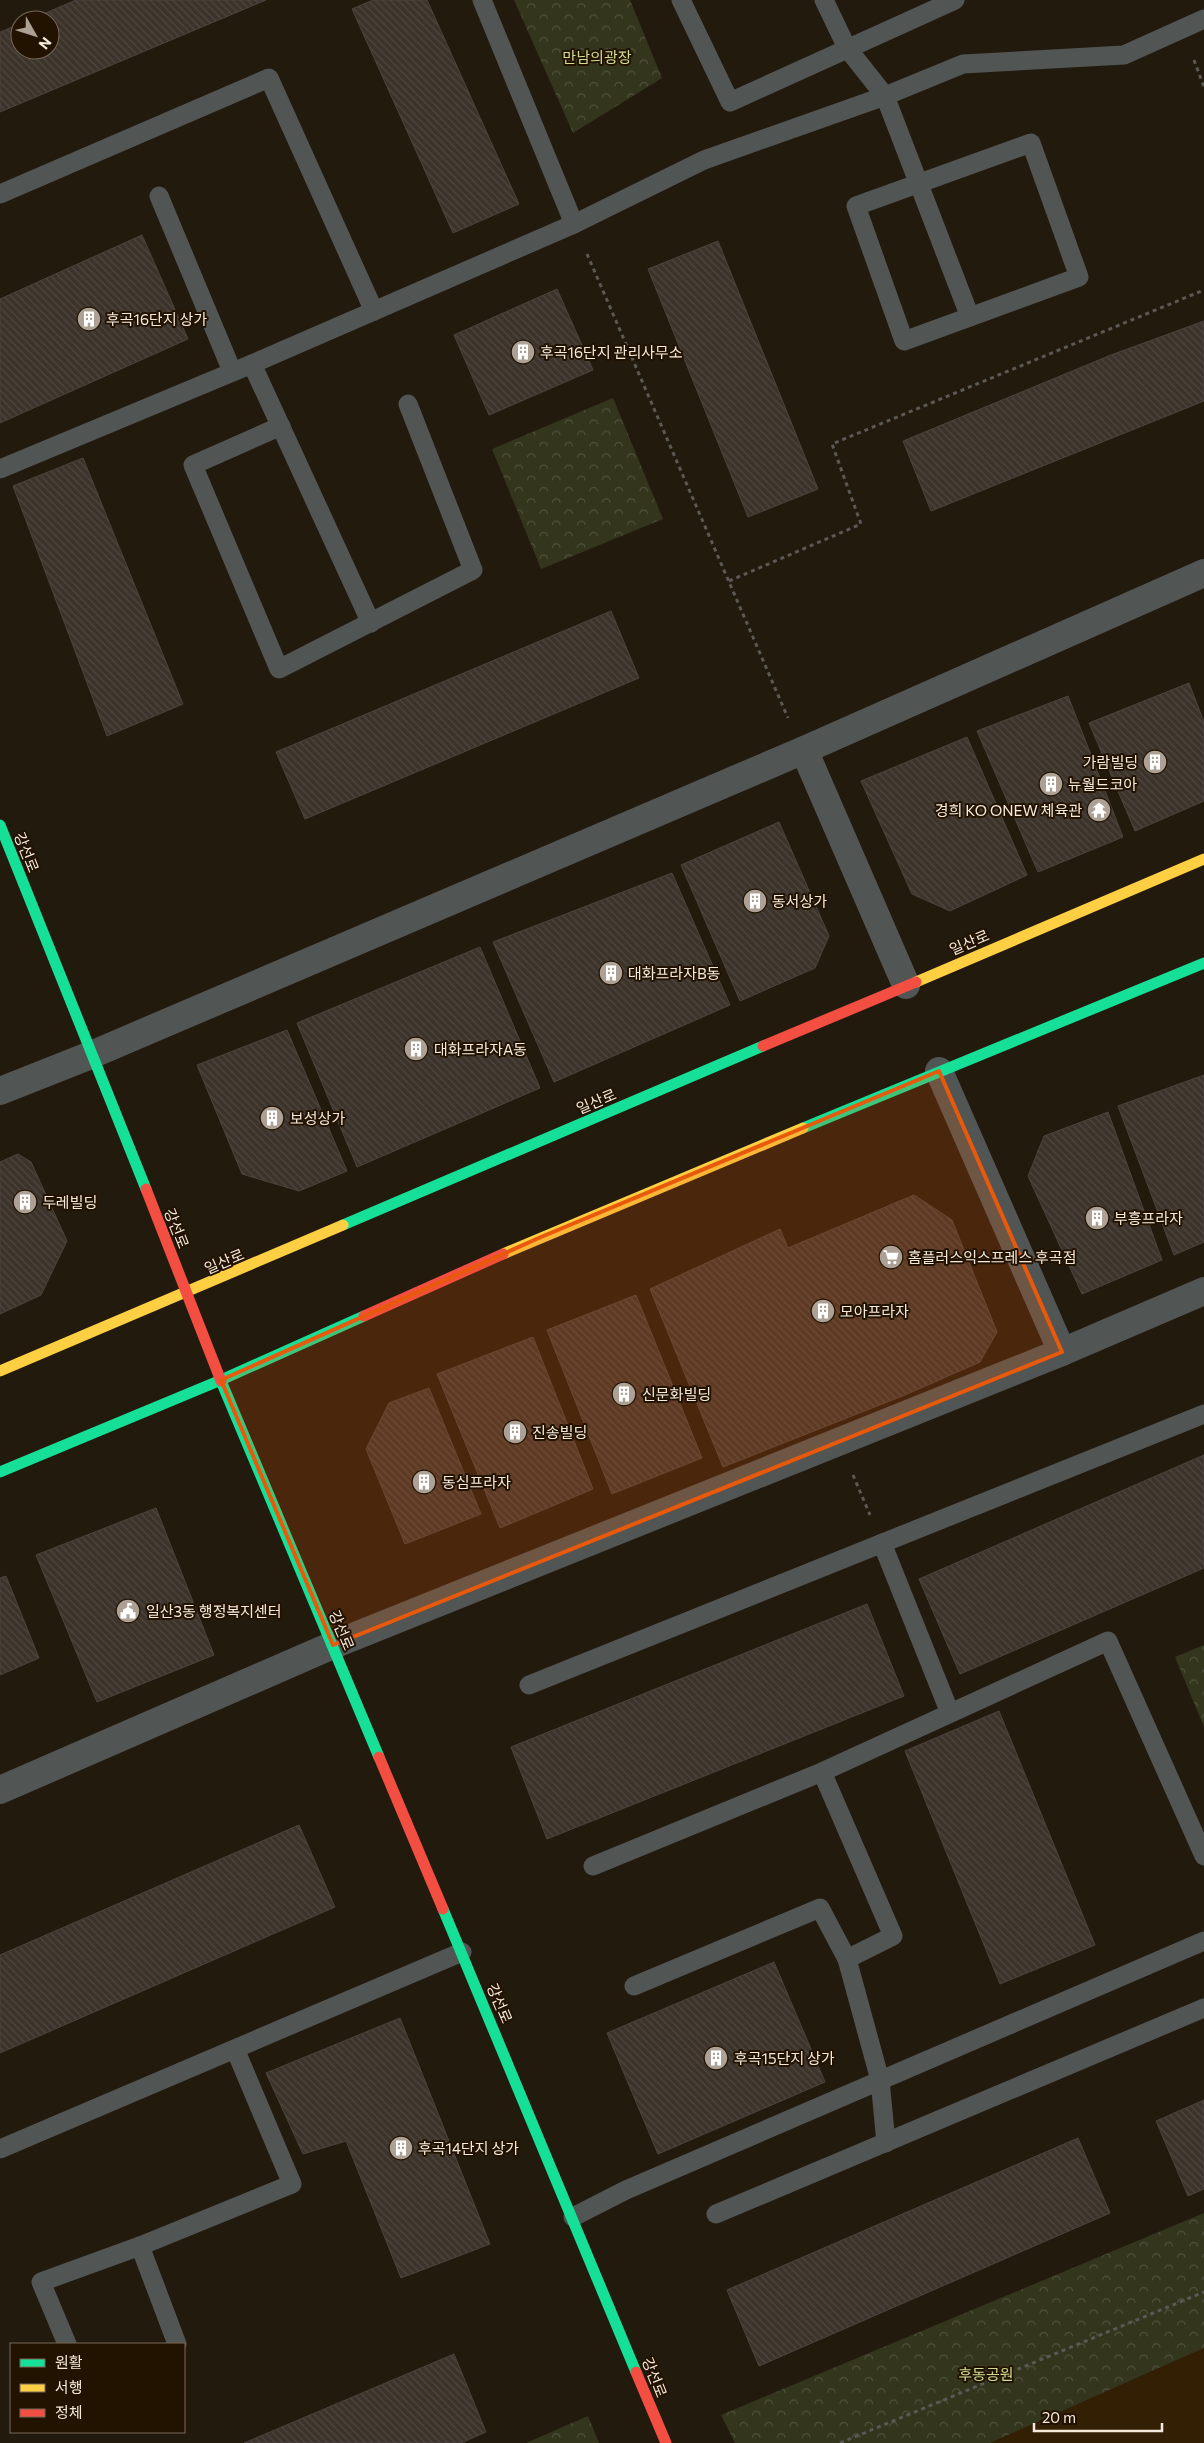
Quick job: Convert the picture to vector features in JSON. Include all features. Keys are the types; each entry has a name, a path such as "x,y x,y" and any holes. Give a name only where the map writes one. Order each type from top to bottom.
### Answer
{"main road":[{"name":"강선로","path":"0,825 188,1293 221,1380 666,2443"},
{"name":"일산로","path":"0,1371 188,1293 906,984 1204,859"},
{"path":"0,1472 221,1380 541,1236 939,1070 1204,963"}],"street":[{"path":"0,1091 91,1055 804,750 1204,573"},
{"path":"804,750 906,984"},
{"path":"939,1070 1062,1352"},
{"path":"0,1790 332,1645 1062,1352 1204,1291"}],"lane":[{"path":"482,0 574,224"},
{"path":"680,0 730,102 955,0"},
{"path":"824,0 847,48 885,96 970,317"},
{"path":"0,469 252,364 574,224 704,160 885,96 962,64 1124,55 1204,19"},
{"path":"0,194 269,78 374,311"},
{"path":"1031,143 1079,277 970,317 904,341 856,206 1031,143"},
{"path":"159,196 232,371"},
{"path":"252,364 371,623"},
{"path":"281,426 193,465 279,670 473,570 408,404"},
{"path":"529,1685 1204,1414"},
{"path":"882,1543 950,1713"},
{"path":"593,1866 822,1772 1108,1641 1204,1856"},
{"path":"822,1772 893,1936 847,1959"},
{"path":"634,1986 820,1908 847,1959 880,2080 886,2143"},
{"path":"573,2217 626,2190 1204,1941"},
{"path":"0,2149 462,1952"},
{"path":"716,2214 1204,2008"},
{"path":"67,2343 41,2282 140,2246 292,2184 235,2049"},
{"path":"140,2246 177,2343"}],"path":[{"path":"574,224 804,750"},
{"path":"729,581 861,524 832,444 1204,290"},
{"path":"838,1441 882,1543"},
{"path":"840,2443 1204,2292"}],"highlighted area":[{"path":"939,1071 1062,1352 333,1645 221,1380 541,1237"}],"shaded area":[{"path":"1204,2348 1204,2443 990,2443"}],"green space":[{"name":"만남의광장","path":"514,0 630,0 662,78 573,133"},
{"path":"613,398 663,519 541,569 492,449"},
{"path":"1204,1645 1204,1727 1175,1657"},
{"name":"후동공원","path":"1204,2213 1204,2348 990,2443 735,2443 721,2415"},
{"path":"588,2416 599,2443 526,2443"}],"building":[{"path":"76,0 266,0 0,112 0,32 10,28 10,60 60,60 60,10 52,10"},
{"path":"373,0 427,0 519,204 453,233 352,9"},
{"name":"후곡16단지 상가","path":"142,235 188,339 0,423 0,299"},
{"path":"718,241 818,489 748,517 648,269"},
{"name":"후곡16단지 관리사무소","path":"557,289 593,370 489,415 454,335"},
{"path":"1204,321 1204,401 931,511 903,441 1111,355"},
{"path":"83,458 183,704 107,736 13,486"},
{"path":"611,611 639,678 305,819 276,752"},
{"name":"가람빌딩","path":"1189,683 1204,722 1204,801 1135,831 1089,723"},
{"name":"뉴월드코아","path":"1068,696 1123,837 1038,872 977,731"},
{"path":"967,737 1027,875 950,911 912,894 861,781"},
{"name":"동서상가","path":"779,822 829,936 815,968 740,1001 681,865"},
{"name":"대화프라자B동","path":"672,873 730,1005 554,1082 493,942"},
{"name":"대화프라자A동","path":"480,947 540,1088 357,1167 297,1023"},
{"name":"보성상가","path":"287,1030 347,1171 299,1191 242,1174 197,1065"},
{"path":"1204,1075 1204,1242 1174,1255 1118,1106"},
{"name":"부흥프라자","path":"1108,1112 1162,1260 1082,1294 1028,1176 1044,1136"},
{"name":"두레빌딩","path":"18,1154 31,1162 67,1241 41,1295 0,1314 0,1162"},
{"name":"모아프라자","path":"914,1195 952,1220 997,1332 980,1362 905,1395 723,1467 650,1289 780,1229 788,1248"},
{"name":"신문화빌딩","path":"636,1295 702,1458 612,1494 547,1330"},
{"name":"진송빌딩","path":"533,1337 593,1489 500,1528 437,1374"},
{"name":"동심프라자","path":"429,1388 481,1514 405,1544 366,1449 389,1403"},
{"path":"1204,1455 1204,1568 960,1674 919,1579"},
{"name":"일산3동 행정복지센터","path":"156,1508 214,1655 97,1702 36,1555"},
{"path":"6,1576 39,1658 0,1675 0,1578"},
{"path":"867,1604 904,1696 547,1839 511,1747"},
{"path":"999,1711 1095,1945 1000,1984 905,1751"},
{"path":"299,1825 335,1907 0,2053 0,1955"},
{"name":"후곡15단지 상가","path":"774,1962 825,2082 658,2154 607,2033"},
{"name":"후곡14단지 상가","path":"400,2018 490,2244 401,2278 346,2141 303,2154 266,2073"},
{"path":"1204,2100 1204,2189 1188,2196 1156,2121"},
{"path":"1078,2138 1110,2213 759,2366 727,2290"},
{"path":"454,2354 486,2432 461,2443 244,2443"}],"traffic: fast":[{"path":"0,825 146,1189"},
{"path":"803,1128 1204,963"},
{"path":"343,1225 763,1046"},
{"path":"0,1472 221,1380 364,1316"},
{"path":"221,1381 379,1757"},
{"path":"443,1909 636,2372"}],"traffic: slow":[{"path":"916,982 1204,859"},
{"path":"503,1254 803,1128"},
{"path":"0,1371 343,1225"}],"traffic: jam":[{"path":"763,1046 916,982"},
{"path":"146,1189 221,1381"},
{"path":"364,1316 503,1254"},
{"path":"379,1757 443,1909"},
{"path":"636,2372 666,2443"}],"place":[{"name":"후곡16단지 상가","path":"89,319"},
{"name":"후곡16단지 관리사무소","path":"523,352"},
{"name":"가람빌딩","path":"1155,762"},
{"name":"뉴월드코아","path":"1051,784"},
{"name":"경희 KO ONEW 체육관","path":"1099,810"},
{"name":"동서상가","path":"755,901"},
{"name":"대화프라자B동","path":"611,973"},
{"name":"대화프라자A동","path":"416,1049"},
{"name":"보성상가","path":"272,1118"},
{"name":"두레빌딩","path":"25,1202"},
{"name":"부흥프라자","path":"1097,1218"},
{"name":"홈플러스익스프레스 후곡점","path":"891,1257"},
{"name":"모아프라자","path":"823,1311"},
{"name":"신문화빌딩","path":"624,1394"},
{"name":"진송빌딩","path":"515,1432"},
{"name":"동심프라자","path":"424,1482"},
{"name":"일산3동 행정복지센터","path":"128,1611"},
{"name":"후곡15단지 상가","path":"716,2058"},
{"name":"후곡14단지 상가","path":"401,2148"}]}
